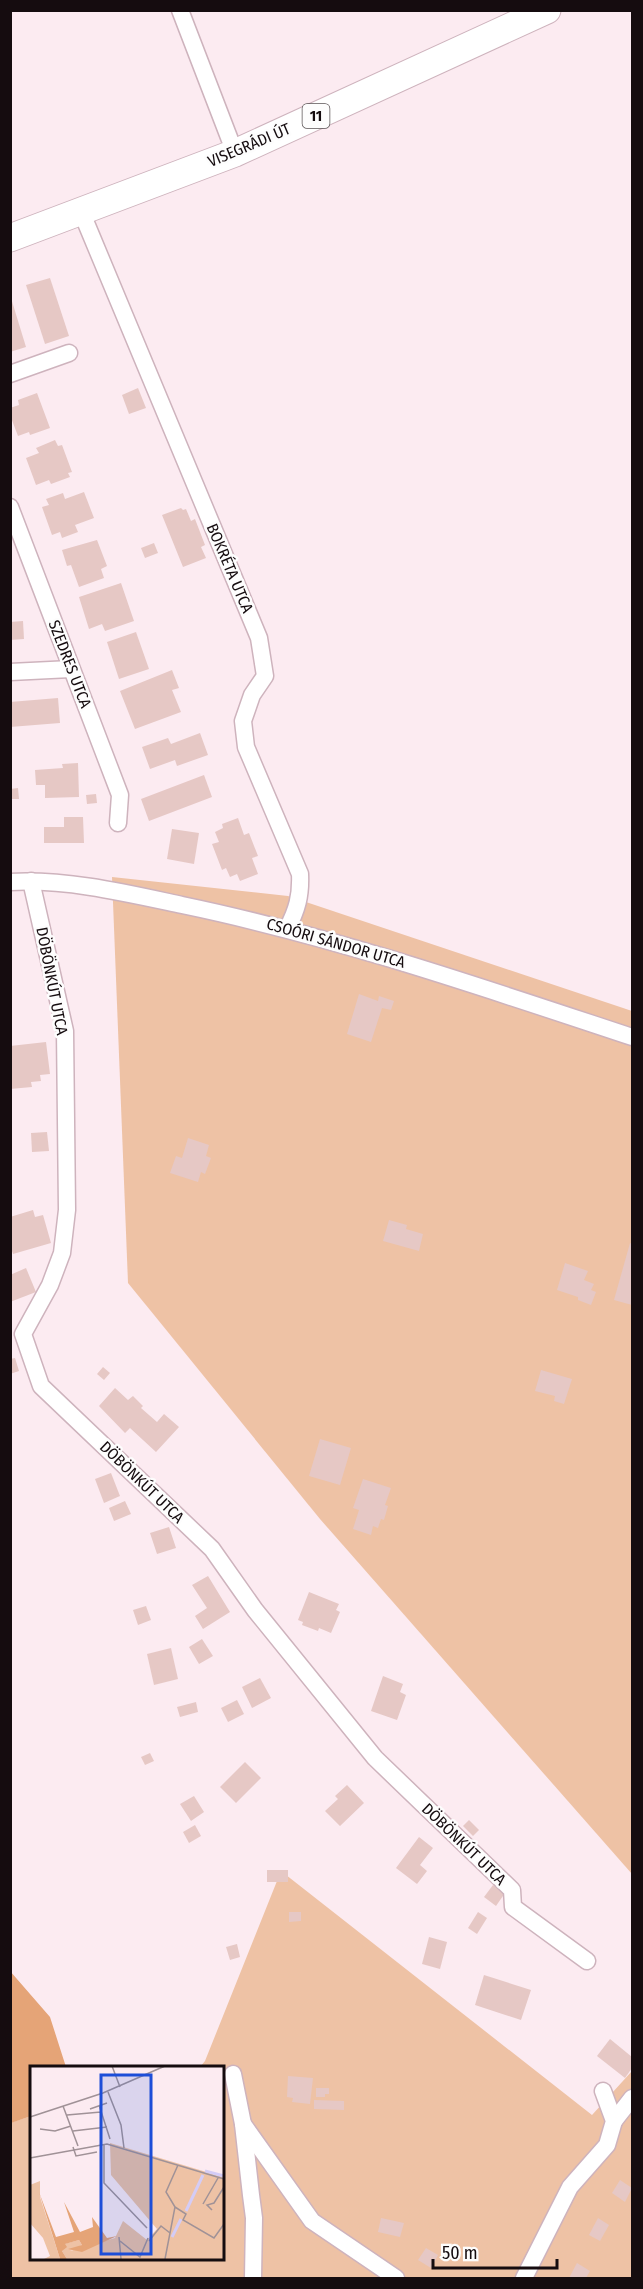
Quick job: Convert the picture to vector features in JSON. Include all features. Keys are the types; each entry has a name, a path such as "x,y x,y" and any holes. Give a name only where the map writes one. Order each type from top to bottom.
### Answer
{"main road":[{"name":"VISEGRÁDI ÚT","path":"10,238 235,153 547,10"}],"street":[{"path":"180,10 235,153"},
{"name":"BOKRÉTA UTCA","path":"81,212 259,638 264,658 265,676 247,707 243,721 243,734 246,747 300,874 301,890 298,907 287,929"},
{"path":"10,374 69,353"},
{"name":"SZEDRES UTCA","path":"10,507 120,795 118,823"},
{"path":"10,672 71,669"},
{"name":"CSOÓRI SÁNDOR UTCA","path":"10,882 32,881 79,886 242,917 434,971 633,1037"},
{"name":"DÖBÖNKÚT UTCA","path":"32,881 65,1031 67,1210 62,1253 50,1285 17,1336 41,1386 212,1549 255,1610 375,1758 512,1890 513,1907 587,1961"},
{"path":"232,2074 243,2124 254,2218 253,2278"},
{"path":"603,2091 614,2121"},
{"path":"524,2278 570,2187 606,2145 614,2121 633,2098"},
{"path":"243,2124 312,2221 396,2278"}],"shaded area":[{"path":"112,877 288,896 632,1011 632,1874 320,1519 128,1283"},
{"path":"281,1871 592,2115 632,2071 632,2278 11,2278 10,2123 30,2116 30,2259 224,2259 224,2066 201,2066 205,2061"},
{"path":"10,1971 50,2017 66,2066 30,2066 30,2116 11,2123"}],"building":[{"path":"50,278 69,336 45,344 26,285"},
{"path":"10,299 26,347 10,352"},
{"path":"138,388 146,408 129,414 122,395"},
{"path":"37,393 50,428 30,435 29,432 18,436 10,415 10,408 19,405 18,400"},
{"path":"55,440 58,446 62,445 72,472 68,473 70,477 51,484 49,480 36,485 26,458 39,453 36,448"},
{"path":"84,492 94,518 75,525 78,532 62,538 60,532 52,535 42,507 49,505 46,499 63,493 65,499"},
{"path":"181,508 186,509 191,521 195,519 205,545 201,547 206,558 183,567 162,515"},
{"path":"97,540 107,566 101,569 104,578 79,587 71,565 67,566 62,550"},
{"path":"154,543 158,553 145,558 141,548"},
{"path":"121,583 134,621 105,631 102,624 89,629 79,597"},
{"path":"23,621 24,639 10,640 10,622"},
{"path":"136,632 149,669 119,679 107,642"},
{"path":"172,670 179,688 172,690 181,712 135,729 120,691"},
{"path":"58,698 60,723 10,727 10,702"},
{"path":"200,733 208,755 177,766 175,760 150,769 142,747 168,738 171,744"},
{"path":"78,763 79,797 45,798 45,785 36,785 35,770 63,768 62,764"},
{"path":"204,775 212,797 149,821 141,799"},
{"path":"18,788 19,799 10,799 10,789"},
{"path":"96,794 97,803 87,804 86,795"},
{"path":"64,817 83,817 84,843 44,843 44,827 64,827"},
{"path":"238,818 244,835 249,833 258,856 252,858 258,874 240,881 237,874 230,877 226,868 222,870 212,844 219,842 215,832 223,828 222,824"},
{"path":"172,829 199,833 194,864 167,859"},
{"path":"359,994 378,1001 379,996 394,1001 391,1010 382,1008 371,1042 347,1034"},
{"path":"46,1042 50,1074 40,1075 41,1081 31,1082 32,1087 10,1089 10,1046"},
{"path":"47,1132 49,1151 32,1152 31,1133"},
{"path":"188,1138 209,1145 206,1156 211,1158 205,1174 201,1172 198,1182 170,1173 176,1156 182,1158"},
{"path":"33,1210 35,1217 43,1215 51,1243 13,1254 10,1245 10,1217"},
{"path":"389,1220 407,1225 406,1229 423,1234 419,1251 383,1241"},
{"path":"630,1243 632,1244 632,1305 614,1300"},
{"path":"565,1263 588,1271 584,1280 594,1284 591,1290 596,1292 591,1305 578,1300 578,1297 557,1290"},
{"path":"26,1268 36,1292 10,1302 10,1275"},
{"path":"15,1358 19,1371 10,1374 10,1359"},
{"path":"103,1367 110,1373 104,1380 97,1374"},
{"path":"541,1370 572,1379 564,1404 554,1401 555,1396 535,1391"},
{"path":"115,1388 128,1400 133,1396 143,1406 141,1408 157,1422 164,1414 179,1427 156,1452 130,1428 125,1433 99,1406"},
{"path":"320,1439 351,1448 340,1485 309,1476"},
{"path":"111,1473 120,1496 104,1503 95,1479"},
{"path":"363,1479 391,1488 385,1505 388,1506 384,1520 381,1519 378,1528 373,1526 371,1535 353,1529 359,1510 353,1508"},
{"path":"125,1501 131,1514 114,1521 109,1508"},
{"path":"169,1527 176,1548 157,1554 150,1533"},
{"path":"208,1576 230,1612 203,1629 195,1616 207,1608 192,1585"},
{"path":"309,1592 339,1604 336,1610 340,1612 331,1633 302,1625 303,1622 298,1620"},
{"path":"146,1606 151,1620 138,1625 133,1610"},
{"path":"202,1639 213,1656 199,1664 189,1647"},
{"path":"171,1648 178,1679 154,1685 147,1654"},
{"path":"383,1676 403,1684 400,1692 406,1695 397,1720 371,1711"},
{"path":"260,1678 271,1698 252,1708 242,1687"},
{"path":"237,1700 244,1714 228,1722 221,1708"},
{"path":"196,1702 198,1712 180,1717 177,1707"},
{"path":"150,1753 154,1761 145,1765 141,1757"},
{"path":"245,1762 261,1778 236,1803 220,1787"},
{"path":"347,1785 364,1803 340,1826 325,1811 338,1799 335,1796"},
{"path":"194,1796 204,1812 191,1821 180,1804"},
{"path":"469,1820 479,1830 473,1836 463,1826"},
{"path":"195,1825 201,1836 189,1843 183,1832"},
{"path":"419,1837 433,1848 420,1865 427,1871 417,1884 396,1868"},
{"path":"267,1870 288,1870 288,1882 267,1882"},
{"path":"493,1885 505,1893 496,1906 484,1897"},
{"path":"289,1912 301,1912 301,1921 289,1922"},
{"path":"478,1912 487,1918 477,1934 468,1928"},
{"path":"429,1937 447,1942 440,1969 422,1964"},
{"path":"237,1944 240,1957 230,1960 226,1947"},
{"path":"484,1975 531,1990 521,2020 475,2005"},
{"path":"610,2039 632,2057 632,2068 625,2078 597,2056"},
{"path":"288,2076 313,2078 310,2104 292,2102 293,2098 287,2097"},
{"path":"316,2088 329,2088 329,2094 325,2094 325,2097 316,2097"},
{"path":"314,2100 344,2101 344,2110 314,2109"},
{"path":"620,2180 632,2188 625,2202 612,2193"},
{"path":"381,2218 404,2223 400,2237 378,2232"},
{"path":"598,2218 609,2225 600,2241 589,2235"},
{"path":"426,2248 438,2255 431,2268 418,2260"},
{"path":"577,2263 590,2271 586,2278 569,2278"}]}
